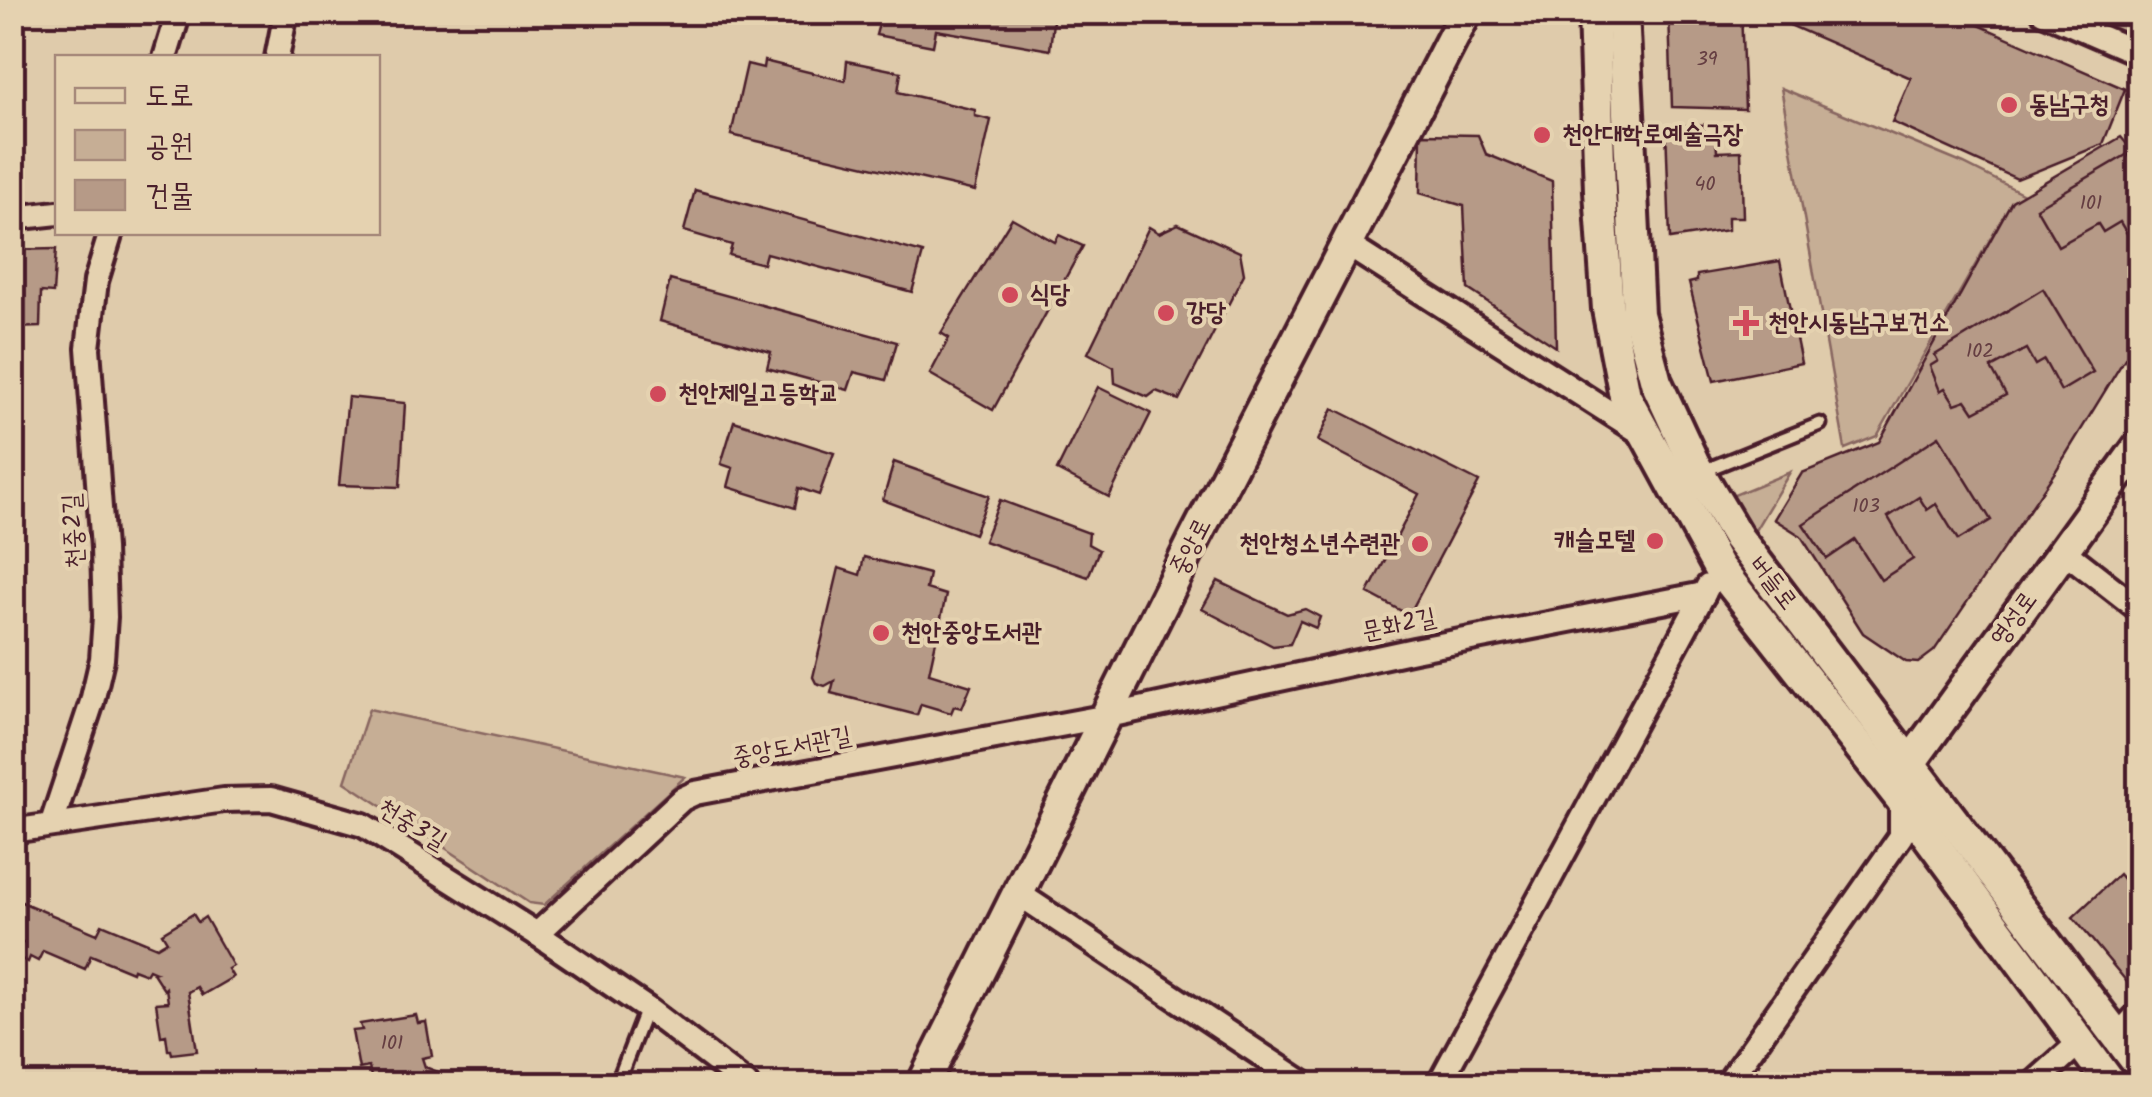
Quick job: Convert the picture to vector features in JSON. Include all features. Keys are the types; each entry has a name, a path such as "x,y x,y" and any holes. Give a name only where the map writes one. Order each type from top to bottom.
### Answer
{"street":[{"path":"166,55 179,12"},
{"path":"278,55 286,12"},
{"name":"중앙로","path":"923,1084 1466,12"},
{"name":"버들로","path":"1594,12 1608,309 1625,396 1711,581 1900,800 2111,1084"},
{"name":"버들로","path":"1623,12 1638,314 1656,382 1699,473 1738,538 2140,1066"},
{"path":"2047,13 2140,54"},
{"path":"12,218 55,213"},
{"name":"천중2길","path":"52,823 102,659 104,548 88,348 96,281 110,235"},
{"name":"버들로","path":"1346,244 1646,436"},
{"name":"영성로","path":"1900,800 1910,764 2140,444"},
{"path":"2063,550 2140,610"},
{"path":"1439,1084 1711,581"},
{"name":"문화2길","path":"1108,716 1711,581"},
{"name":"중앙도서관길","path":"537,934 682,799 695,793 1108,716"},
{"name":"천중3길","path":"12,831 224,800 271,799 363,825 646,1008 732,1080"},
{"path":"1727,1084 1901,836 1900,800"},
{"path":"1019,894 1305,1084"},
{"path":"2118,1036 2140,1012"},
{"path":"2032,1084 2080,1042"}],"lane":[{"path":"1699,473 1820,424"},
{"path":"617,1084 646,1008"}],"green space":[{"path":"1781,88 1964,164 2024,194 2012,201 1877,436 1845,449"},
{"path":"1790,472 1745,547 1717,502"},
{"path":"369,709 685,777 544,905 529,903 345,782"}],"building":[{"path":"848,12 1054,12 1050,50 936,30 933,46 876,35 880,20"},
{"path":"1669,12 1741,12 1745,109 1672,107"},
{"name":"동남구청","path":"1760,12 1949,12 2125,89 2103,144 2017,179 1892,122 1911,78"},
{"path":"764,61 845,81 847,61 901,72 898,92 975,110 975,116 991,120 975,191 731,135 747,64 763,68"},
{"path":"1715,124 1717,152 1741,151 1743,217 1728,217 1728,230 1670,239 1666,127"},
{"path":"1421,134 1478,135 1486,154 1552,181 1556,347 1468,289 1464,206 1420,193"},
{"path":"2121,137 2140,160 2140,334 2057,469 1934,651 1918,663 1906,662 1863,633 1801,536 1774,519 1802,473 1879,442 2012,201"},
{"path":"2128,154 2140,173 2140,255 2120,222 2103,232 2098,224 2058,246 2036,208"},
{"path":"695,190 923,253 912,292 766,253 763,264 729,255 732,245 684,231"},
{"name":"식당","path":"1012,218 1055,242 1059,235 1083,246 993,410 930,374 949,338 941,333"},
{"name":"강당","path":"1178,224 1240,252 1244,274 1179,400 1156,391 1148,397 1115,383 1114,367 1088,353 1149,227 1159,233"},
{"path":"56,249 53,293 41,292 40,327 12,328 12,250"},
{"name":"천안시동남구보건소","path":"1780,261 1801,363 1714,381 1689,283 1697,281 1697,275"},
{"path":"670,280 897,342 886,380 854,372 848,390 767,368 771,352 660,321"},
{"path":"2043,289 2093,372 2061,391 2044,360 2035,365 2026,349 1991,368 2006,395 1974,412 1966,400 1955,404 1945,388 1940,391 1930,366 1938,361 1935,355"},
{"path":"1098,387 1151,413 1109,497 1057,470"},
{"path":"348,397 405,403 400,487 339,485"},
{"name":"천안청소년수련관","path":"1333,408 1479,482 1409,615 1368,593 1419,494 1318,441"},
{"path":"734,421 834,453 819,495 799,488 795,508 728,487 733,468 721,464"},
{"path":"1939,436 1991,520 1958,540 1936,504 1927,510 1919,497 1888,517 1913,559 1881,580 1855,540 1827,559 1803,524"},
{"path":"894,462 989,496 974,534 883,500"},
{"path":"1000,500 1089,533 1088,544 1099,550 1088,577 984,541"},
{"name":"천안중앙도서관","path":"864,557 929,574 926,589 946,595 929,673 971,686 962,708 954,706 951,713 921,704 917,715 831,693 834,681 825,686 816,683 813,677 839,568 860,575"},
{"path":"1218,581 1287,614 1305,609 1320,617 1316,628 1300,621 1290,644 1273,646 1202,609"},
{"path":"2119,874 2140,900 2140,981 2132,988 2073,917"},
{"path":"12,898 97,934 102,924 157,947 167,941 162,933 193,914 198,922 205,917 233,966 228,969 233,977 202,995 197,987 188,992 197,1051 172,1054 168,1050 166,1035 161,1036 156,1003 168,1002 166,988 153,973 156,972 132,972 91,955 85,969 43,951 38,961 17,957 23,942 12,938"},
{"path":"416,1015 418,1023 426,1022 432,1056 422,1058 425,1067 469,1084 358,1084 371,1077 369,1067 359,1069 352,1031 362,1030 360,1024"}],"tunnel":[{"path":"2114,12 2140,24"}],"place":[{"name":"동남구청","path":"2009,105"},
{"name":"천안대학로예술극장","path":"1542,135"},
{"name":"식당","path":"1010,295"},
{"name":"강당","path":"1166,313"},
{"name":"천안시동남구보건소","path":"1746,323"},
{"name":"천안제일고등학교","path":"658,394"},
{"name":"캐슬모텔","path":"1655,541"},
{"name":"천안청소년수련관","path":"1420,544"},
{"name":"천안중앙도서관","path":"881,633"}]}
